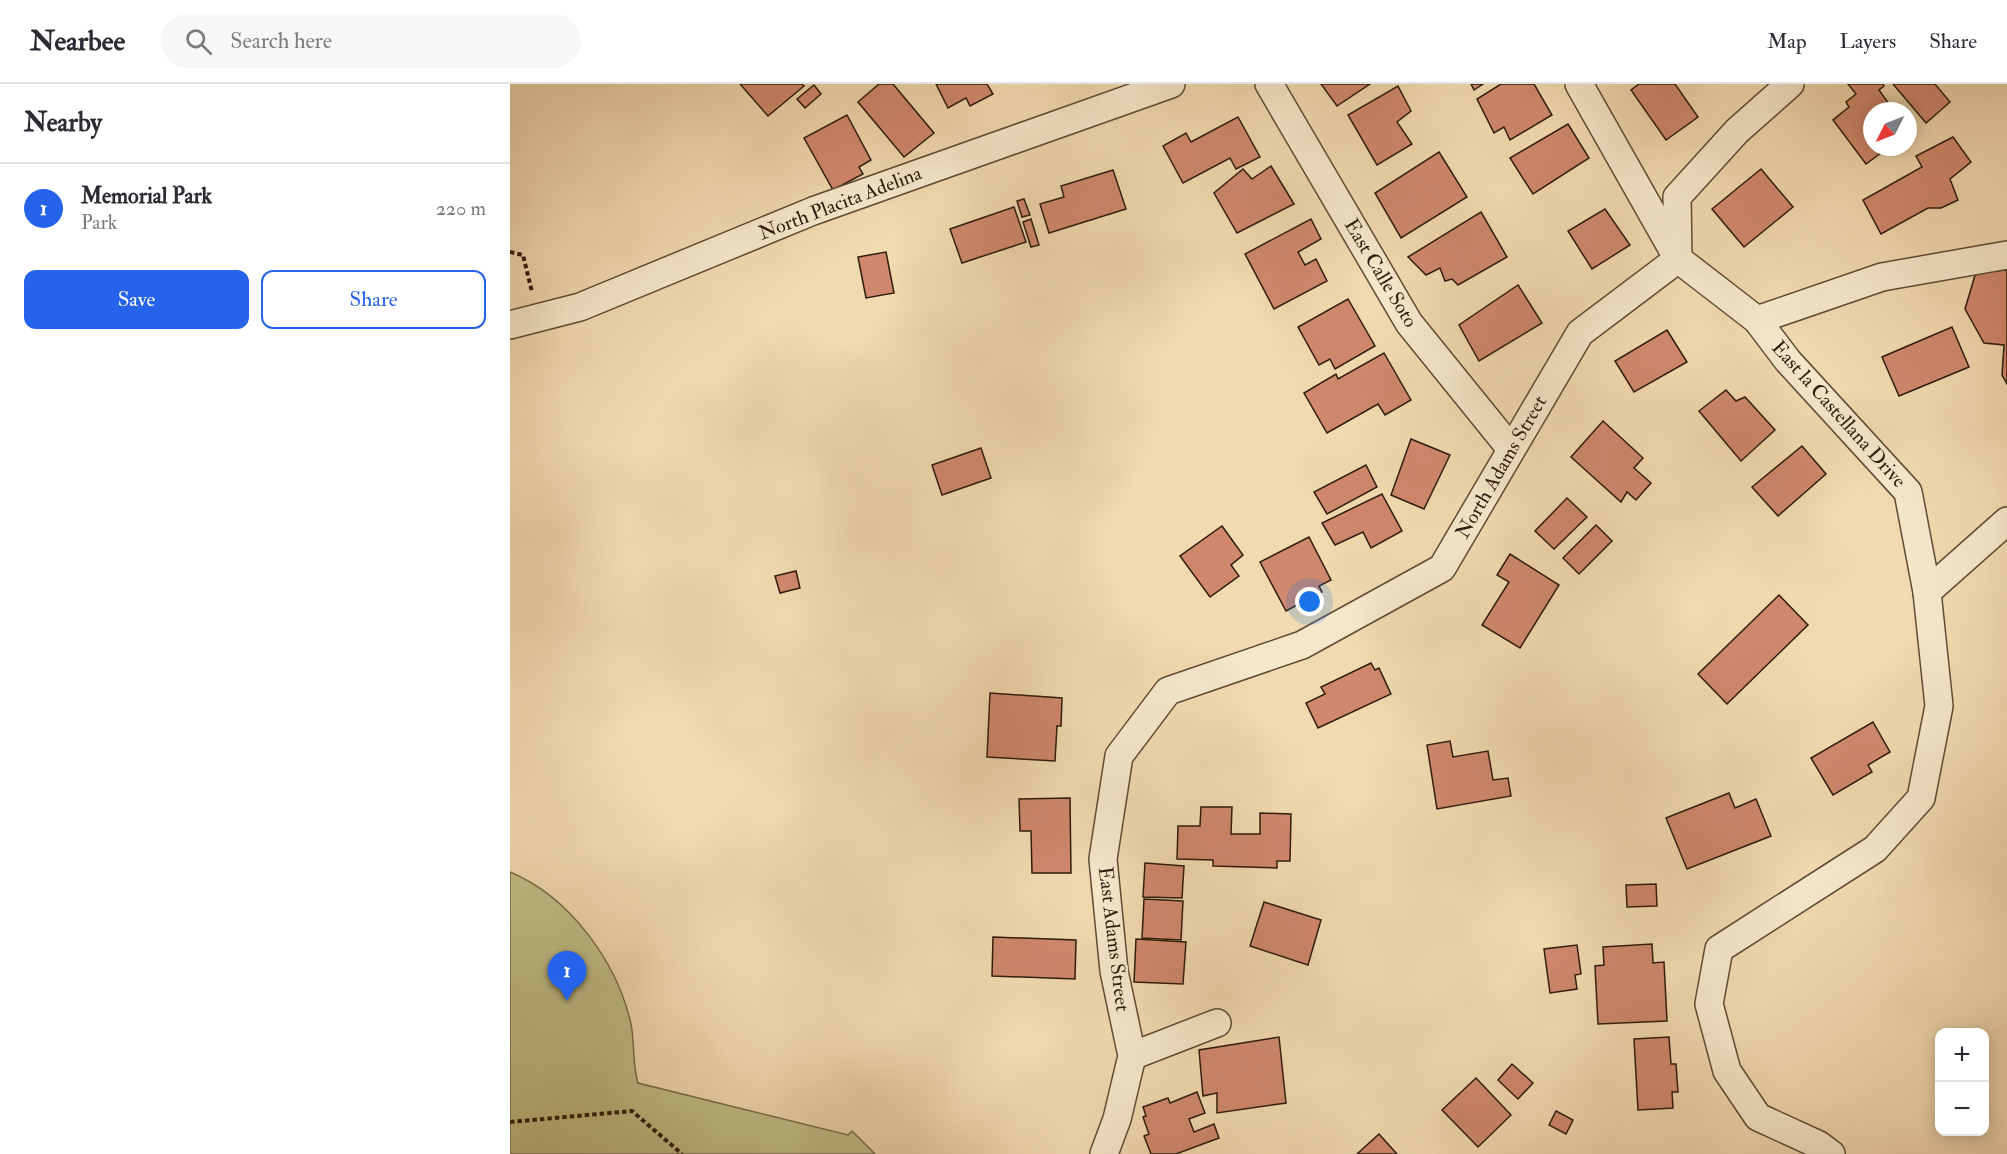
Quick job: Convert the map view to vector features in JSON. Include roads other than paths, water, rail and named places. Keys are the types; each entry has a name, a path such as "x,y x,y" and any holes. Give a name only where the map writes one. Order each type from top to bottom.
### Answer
{"street":[{"name":"North Placita Adelina","path":"510,325 580,307 813,211 1171,84"},
{"name":"East Calle Soto","path":"1269,84 1409,323 1511,449"},
{"name":"East la Castellana Drive","path":"1579,84 1678,259 1758,320 1788,361 1908,492 1927,592 1939,706 1921,798 1875,849 1719,949 1709,1004 1728,1071 1758,1117 1818,1145 1831,1154"},
{"path":"1678,259 1677,197 1737,131 1790,84"},
{"path":"1758,320 1882,277 2007,255"},
{"name":"North Adams Street","path":"1119,756 1168,691 1302,645 1442,568 1580,333 1678,259"},
{"path":"1927,592 2007,520"},
{"name":"East Adams Street","path":"1104,1154 1117,1119 1132,1056 1114,971 1104,859 1119,756"},
{"path":"1132,1056 1217,1023"}],"place":[{"name":"Memorial Park","path":"567,1001"}]}
